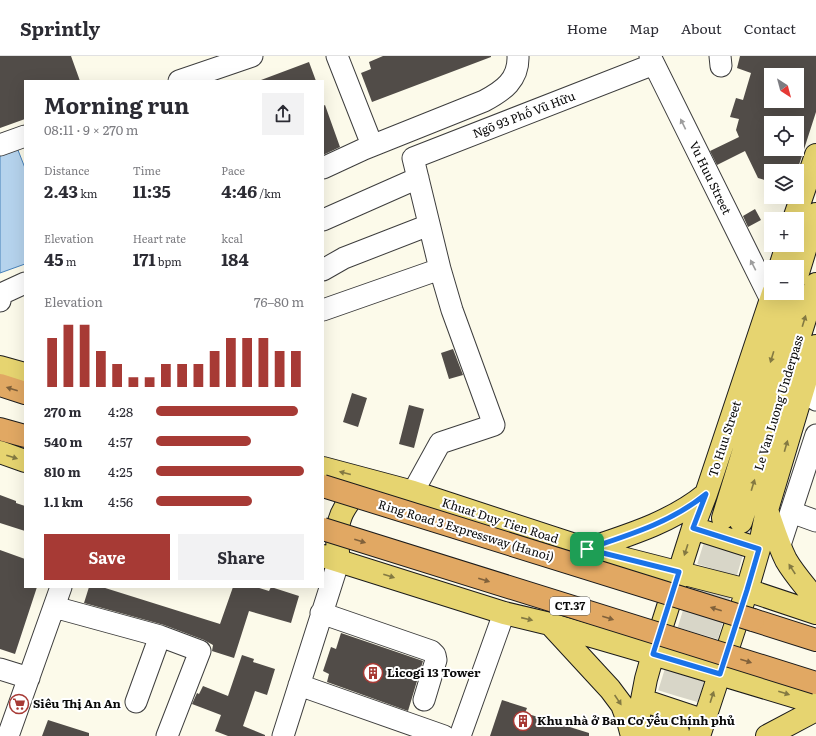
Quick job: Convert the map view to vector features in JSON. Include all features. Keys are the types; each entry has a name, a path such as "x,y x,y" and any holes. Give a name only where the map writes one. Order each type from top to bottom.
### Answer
{"highway":[{"path":"0,385 24,393"},
{"path":"0,429 24,436"},
{"name":"Ring Road 3 Expressway (Hanoi)","path":"324,486 816,640"},
{"name":"CT.37","path":"324,529 816,684"},
{"path":"753,620 816,636"}],"main road":[{"path":"796,212 816,155"},
{"path":"802,260 816,214"},
{"name":"Le Van Luong Underpass","path":"790,300 732,520 816,284"},
{"name":"To Huu Street","path":"635,736 646,679 653,654 693,528 706,494 771,300"},
{"path":"642,700 702,728 747,590 759,549 767,510 816,347"},
{"path":"0,367 24,374"},
{"path":"0,452 24,461"},
{"name":"Khuat Duy Tien Road","path":"324,468 413,492 587,549 747,590 816,613"},
{"path":"368,479 347,503 338,520 336,538 331,558 504,613 550,624 816,703"},
{"path":"587,549 658,523 692,506 706,494"},
{"path":"767,510 786,560 816,600"},
{"path":"693,528 759,549"},
{"path":"550,624 610,689 622,705 632,736"},
{"path":"767,736 816,710"}],"street":[{"path":"185,80 202,77 252,56"},
{"path":"337,56 372,145"},
{"path":"324,168 372,145 484,101 501,92 514,77 518,56"},
{"name":"Ngõ 93 Phố Vũ Hữu","path":"418,178 414,158 652,60"},
{"name":"Vu Huu Street","path":"652,60 764,280"},
{"path":"0,145 24,136"},
{"path":"324,220 418,178 440,269 452,310 494,425 440,443 413,492"},
{"path":"324,269 344,258 429,225"},
{"path":"324,310 440,269"},
{"path":"0,296 24,284"},
{"path":"806,380 816,400"},
{"path":"780,545 816,435"},
{"path":"791,512 816,521"},
{"path":"283,736 321,613 331,558"},
{"path":"8,736 61,588"},
{"path":"54,607 160,636 200,651 167,736"},
{"path":"321,613 431,651 435,655 436,660 424,700"},
{"path":"460,736 504,613"},
{"path":"136,702 160,636"},
{"path":"0,669 29,678"},
{"path":"299,685 444,736"}],"water":[{"path":"16,145 24,165 24,264 0,273 0,151"}],"building":[{"path":"0,56 71,56 80,80 24,80 24,119 0,128"},
{"path":"383,56 491,57 372,102 361,73 371,69 369,62"},
{"path":"740,56 816,56 816,112 804,149 804,116 764,116 764,156 802,156 799,164 764,164 764,180 758,178 745,151 717,165 710,151 739,137 736,130 739,119 730,117 736,98 743,100 751,73 737,68"},
{"path":"309,62 316,80 261,80"},
{"path":"324,106 340,147 324,155"},
{"path":"755,209 761,220 748,227 743,216"},
{"path":"453,349 463,375 449,379 441,353"},
{"path":"352,393 367,398 358,427 343,422"},
{"path":"409,405 424,409 414,448 399,444"},
{"path":"0,495 24,506 24,531 0,523"},
{"path":"0,550 24,559 24,588 37,588 15,654 0,649"},
{"path":"89,588 105,588 220,624 233,588 259,588 269,591 270,588 274,588 299,596 291,623 249,611 234,658 212,651 213,645 204,640 164,625 84,603"},
{"name":"Licogi 13 Tower","path":"341,633 423,661 408,711 327,682 329,674 323,671 331,647 336,649"},
{"path":"242,655 254,659 253,662 275,669 267,695 255,691 243,726 265,736 228,736 215,731 221,715 192,704 197,693 199,694 203,686 228,696"},
{"name":"Khu nhà ở Ban Cơ yếu Chính phủ","path":"502,700 527,708 525,713 589,733 589,736 490,736"},
{"path":"48,720 89,733 89,736 42,736"}],"tunnel":[{"path":"659,725 723,518"},
{"path":"679,731 741,523"}],"place":[{"name":"Licogi 13 Tower","path":"373,673"},
{"name":"Siêu Thị An An","path":"19,704"},
{"name":"Khu nhà ở Ban Cơ yếu Chính phủ","path":"523,721"}],"route":[{"path":"706,494 693,528 759,549 720,674 653,654 679,572 587,549 658,523 692,506 706,494"}]}
